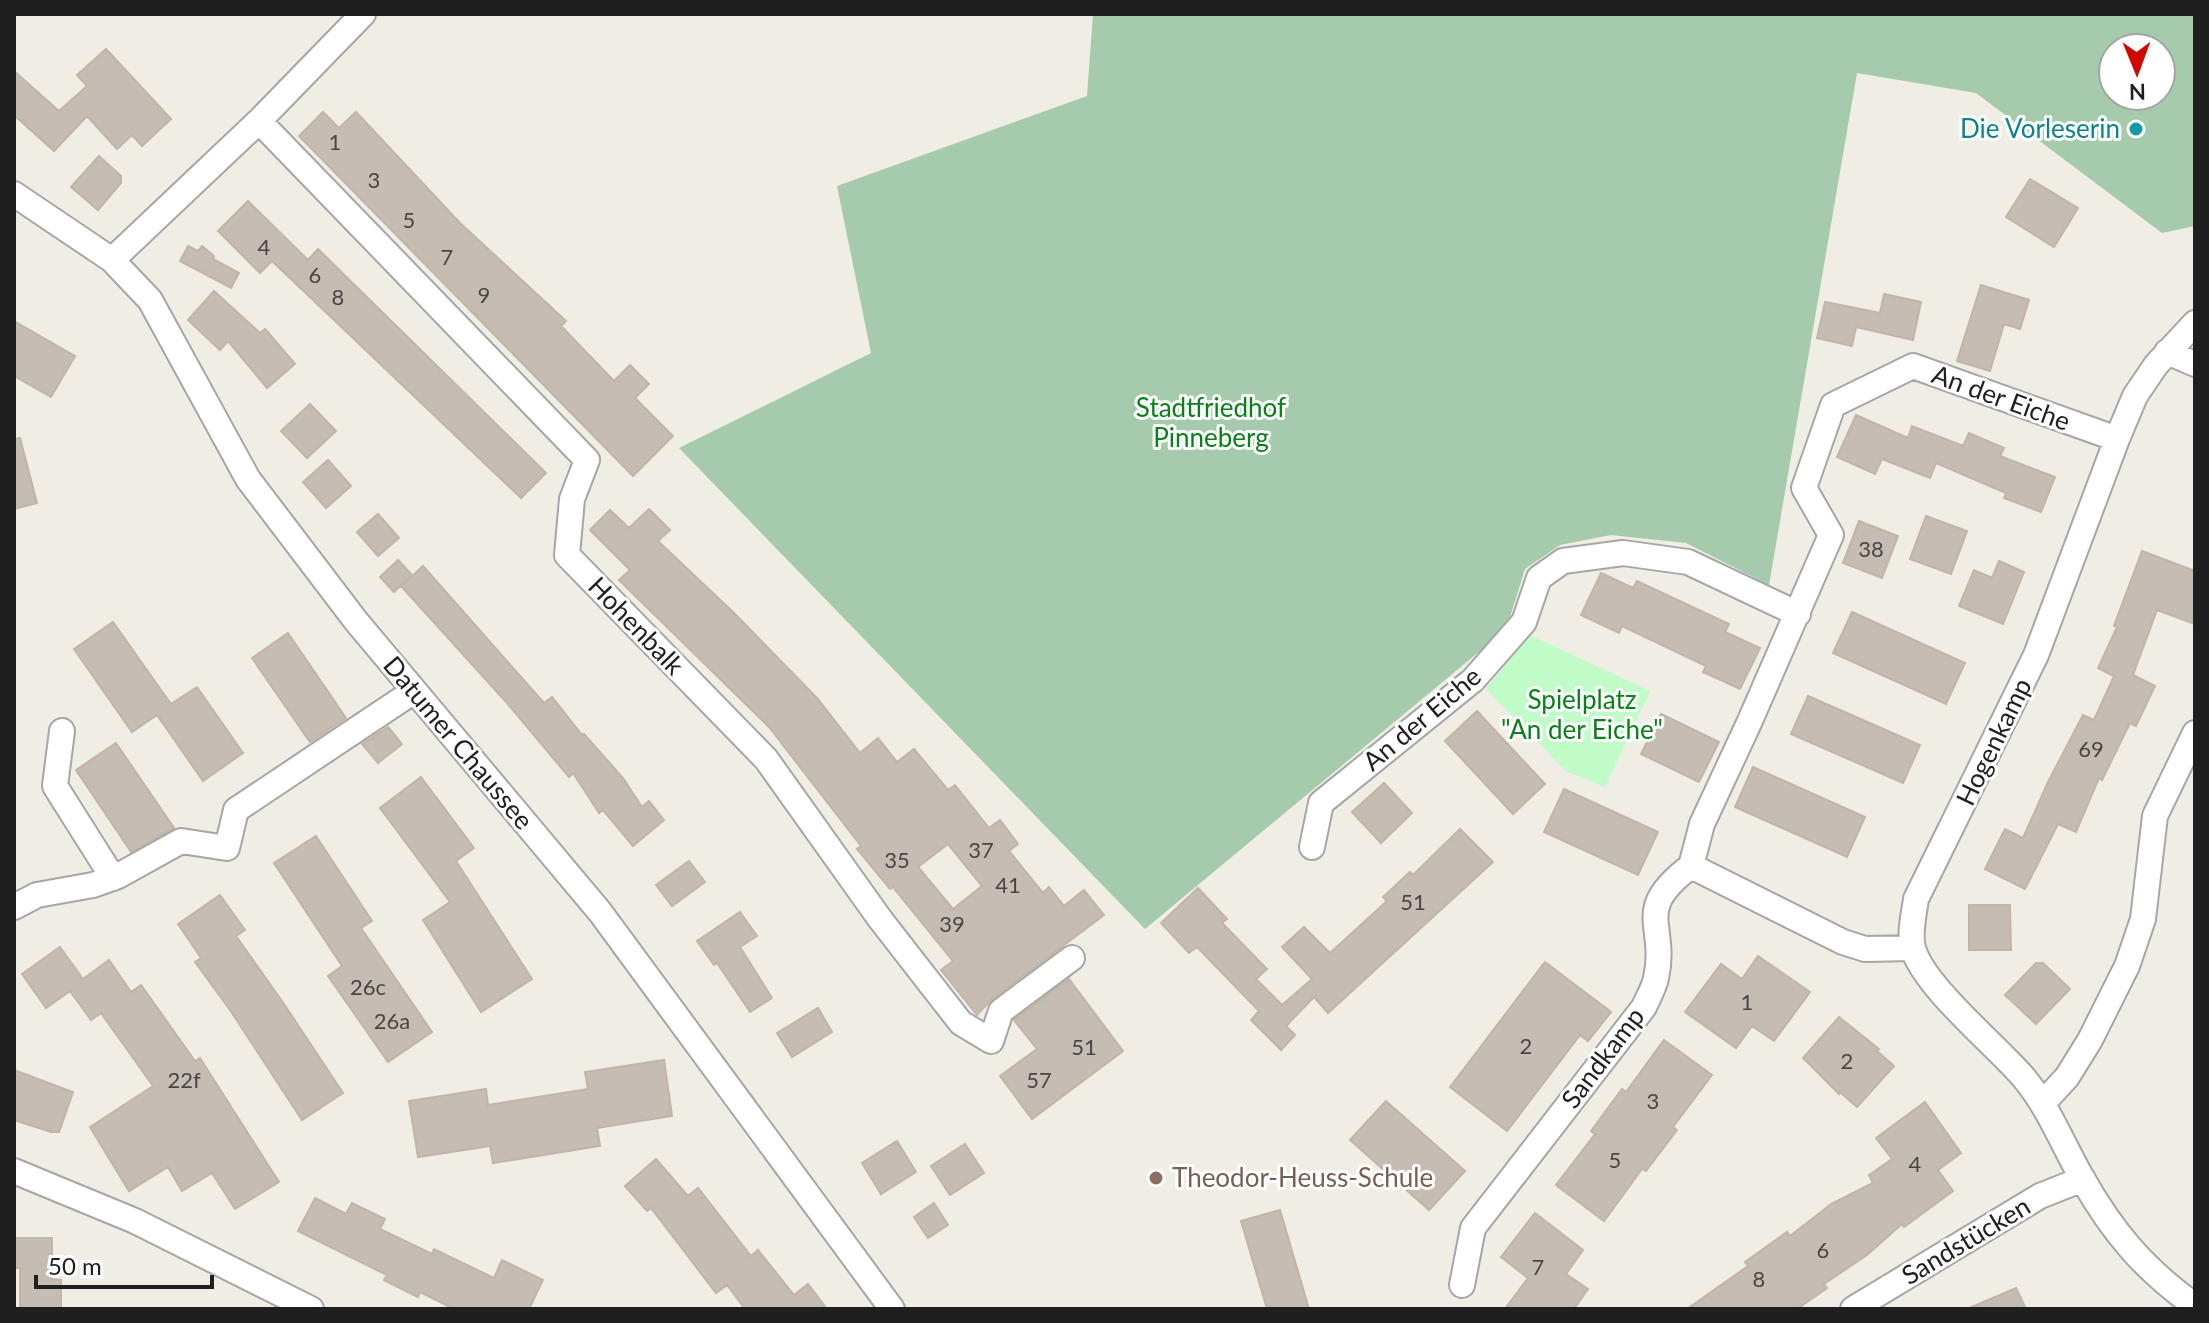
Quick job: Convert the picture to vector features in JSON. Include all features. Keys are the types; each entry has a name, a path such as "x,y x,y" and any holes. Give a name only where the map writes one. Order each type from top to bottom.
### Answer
{"street":[{"path":"112,260 259,121 363,14"},
{"name":"Hohenbalk","path":"259,121 587,460 572,499 567,555 766,759 880,919 961,1023 991,1041 1001,1011 1072,958"},
{"name":"Datumer Chaussee","path":"14,194 112,260 150,300 248,479 414,691 600,912 892,1309"},
{"name":"Hogenkamp","path":"1913,948 1912,924 1916,899 2036,655 2135,396 2167,352 2195,323"},
{"path":"2167,352 2195,364"},
{"name":"An der Eiche","path":"1691,866 1702,824 1831,535 1804,488 1833,405 1913,366 2117,439"},
{"name":"An der Eiche","path":"1312,847 1321,803 1473,680 1524,622 1539,578 1563,561 1623,553 1688,562 1798,614"},
{"path":"14,907 37,895 93,885 113,878 181,841 227,848 236,810 414,691"},
{"path":"62,731 55,786 113,878"},
{"path":"2043,1103 2067,1077 2090,1040 2127,966 2143,919 2155,816 2195,733"},
{"path":"1691,866 1843,942 1865,949 1913,948 1925,971 1944,994 2023,1077 2043,1103 2083,1179 2118,1236 2154,1274 2195,1306"},
{"name":"Sandkamp","path":"1462,1285 1473,1228 1644,1007 1656,978 1658,947 1654,925 1659,900 1668,883 1691,866"},
{"path":"14,1171 135,1221 311,1309"},
{"name":"Sandstücken","path":"1853,1309 2040,1196 2083,1179"}],"green space":[{"name":"Stadtfriedhof Pinneberg","path":"1093,14 2195,14 2195,226 2162,233 1976,93 1857,73 1769,585 1686,543 1611,535 1560,545 1525,569 1510,617 1486,646 1145,929 679,448 871,353 837,186 1087,96"},
{"name":"Spielplatz \"An der Eiche\"","path":"1530,635 1650,691 1605,787 1567,772 1486,689"}],"building":[{"path":"106,49 171,119 142,146 132,135 117,149 87,116 54,151 14,115 14,71 59,111 87,86 77,75"},
{"path":"323,112 339,128 356,112 460,223 566,321 561,326 614,381 630,365 649,384 635,398 673,436 633,476 299,136"},
{"path":"99,156 121,176 121,183 98,210 71,187"},
{"path":"2030,179 2078,208 2054,247 2006,217"},
{"path":"248,201 308,260 318,249 546,473 521,498 272,261 260,273 218,231"},
{"path":"188,246 198,251 202,246 214,256 213,259 239,273 231,288 180,261"},
{"path":"1981,285 2029,300 2020,329 2004,324 1990,371 1957,361"},
{"path":"214,291 260,333 265,329 295,364 267,388 228,341 220,350 188,320"},
{"path":"1884,294 1921,302 1913,340 1856,327 1852,346 1817,338 1825,302 1880,313"},
{"path":"14,321 75,356 51,397 14,376"},
{"path":"310,404 336,431 307,458 281,431"},
{"path":"1856,415 1908,438 1912,426 1963,446 1969,433 2004,448 2000,456 2055,477 2041,512 2004,498 2006,493 1936,463 1930,478 1882,459 1875,474 1837,457"},
{"path":"20,438 37,503 14,509 14,439"},
{"path":"328,460 351,486 326,508 303,482"},
{"path":"649,509 670,530 658,541 817,698 860,753 878,738 897,762 914,749 948,790 955,785 989,828 1000,820 1018,844 1009,851 1043,893 1049,887 1064,906 1084,890 1104,915 992,999 977,1015 941,970 953,961 893,887 890,889 857,849 861,846 769,727 619,580 630,570 590,530 610,510 629,528","holes":["948,844 982,886 953,909 918,867"]},
{"path":"378,514 399,538 378,556 357,532"},
{"path":"1926,516 1967,531 1951,574 1910,559"},
{"path":"1859,521 1898,536 1882,578 1843,563"},
{"path":"2142,551 2195,571 2195,624 2157,610 2133,675 2155,686 2136,726 2130,723 2102,780 2099,778 2076,832 2058,824 2025,889 1985,869 2005,829 2023,838 2083,715 2094,720 2114,676 2098,668 2117,627 2114,626"},
{"path":"398,560 412,575 394,592 380,577"},
{"path":"1999,561 2024,572 2003,624 1959,606 1974,570 1992,578"},
{"path":"423,566 544,703 552,697 582,735 623,778 642,807 649,801 664,820 633,846 603,810 599,813 573,773 569,777 401,586"},
{"path":"1601,573 1633,588 1637,581 1729,624 1725,632 1760,648 1740,689 1703,672 1706,666 1622,626 1619,633 1581,615"},
{"path":"1852,612 1965,663 1946,704 1833,653"},
{"path":"113,622 171,704 197,687 243,753 203,781 157,715 132,732 74,649"},
{"path":"288,633 346,718 310,742 252,658"},
{"path":"1808,696 1920,745 1903,783 1791,734"},
{"path":"1477,711 1545,784 1513,814 1445,741"},
{"path":"1661,714 1719,742 1699,782 1641,754"},
{"path":"388,727 402,744 378,763 362,744"},
{"path":"116,743 174,828 131,852 76,770"},
{"path":"1753,767 1865,817 1847,857 1735,807"},
{"path":"421,777 474,848 456,861 532,979 481,1012 423,920 450,902 380,808"},
{"path":"1384,783 1412,813 1381,843 1352,812"},
{"path":"1564,789 1658,832 1638,875 1544,832"},
{"path":"1460,829 1493,862 1328,1013 1314,997 1286,1026 1295,1035 1281,1050 1251,1020 1259,1011 1197,947 1189,953 1161,923 1198,888 1227,919 1222,923 1267,969 1256,979 1282,1005 1312,979 1282,947 1304,927 1330,953 1387,901 1383,897 1410,872 1413,875"},
{"path":"316,836 372,921 361,928 432,1032 388,1062 328,976 342,966 274,863"},
{"path":"689,861 705,882 672,906 656,885"},
{"path":"220,895 245,930 236,936 343,1093 302,1120 195,962 201,958 178,924"},
{"path":"1969,905 2010,905 2011,950 1969,950"},
{"path":"740,912 757,936 740,947 772,998 750,1012 717,963 714,965 697,941"},
{"path":"60,947 83,979 109,960 131,992 141,985 195,1061 200,1058 279,1182 235,1209 212,1173 182,1191 168,1167 129,1191 90,1127 153,1086 101,1013 91,1020 70,991 46,1008 22,974"},
{"path":"1758,956 1810,992 1774,1041 1752,1026 1736,1048 1685,1012 1721,964 1742,979"},
{"path":"1545,962 1611,1012 1588,1041 1580,1035 1507,1131 1450,1087"},
{"path":"2036,963 2043,963 2070,989 2036,1024 2005,995"},
{"path":"1069,979 1123,1051 1032,1119 1000,1076 1037,1049 1014,1020"},
{"path":"818,1008 832,1032 792,1057 777,1033"},
{"path":"1839,1017 1879,1049 1877,1051 1894,1066 1857,1107 1839,1094 1803,1058"},
{"path":"1664,1040 1712,1075 1673,1127 1677,1130 1646,1171 1642,1169 1604,1221 1556,1185 1595,1134 1591,1131 1622,1089 1626,1092"},
{"path":"664,1060 672,1116 597,1128 600,1146 493,1163 490,1146 418,1157 409,1101 486,1089 488,1105 588,1089 585,1072"},
{"path":"14,1070 73,1092 59,1132 14,1120"},
{"path":"1386,1101 1465,1171 1429,1210 1350,1140"},
{"path":"1925,1102 1961,1153 1938,1170 1953,1191 1904,1227 1902,1224 1867,1255 1824,1284 1827,1288 1797,1309 1687,1309 1748,1266 1745,1262 1787,1232 1790,1236 1831,1204 1873,1183 1869,1175 1892,1159 1876,1138"},
{"path":"897,1141 916,1172 881,1194 862,1163"},
{"path":"965,1144 984,1173 950,1195 931,1166"},
{"path":"656,1159 688,1196 698,1188 751,1256 758,1250 794,1295 808,1284 827,1309 745,1309 727,1285 716,1293 651,1208 647,1211 625,1186"},
{"path":"315,1198 346,1214 352,1203 385,1219 380,1229 432,1254 434,1249 494,1278 502,1260 543,1280 529,1309 454,1309 420,1292 418,1297 384,1280 387,1275 298,1231"},
{"path":"934,1203 948,1225 928,1238 914,1217"},
{"path":"1280,1210 1309,1309 1267,1309 1241,1221"},
{"path":"1535,1213 1583,1250 1566,1274 1588,1289 1574,1309 1505,1309 1528,1278 1501,1257"},
{"path":"14,1238 52,1238 52,1279 61,1280 61,1309 20,1309 20,1268 14,1268"},
{"path":"2016,1288 2026,1309 1967,1309"}],"place":[{"name":"Die Vorleserin","path":"2136,129"},
{"name":"Theodor-Heuss-Schule","path":"1156,1178"}]}
